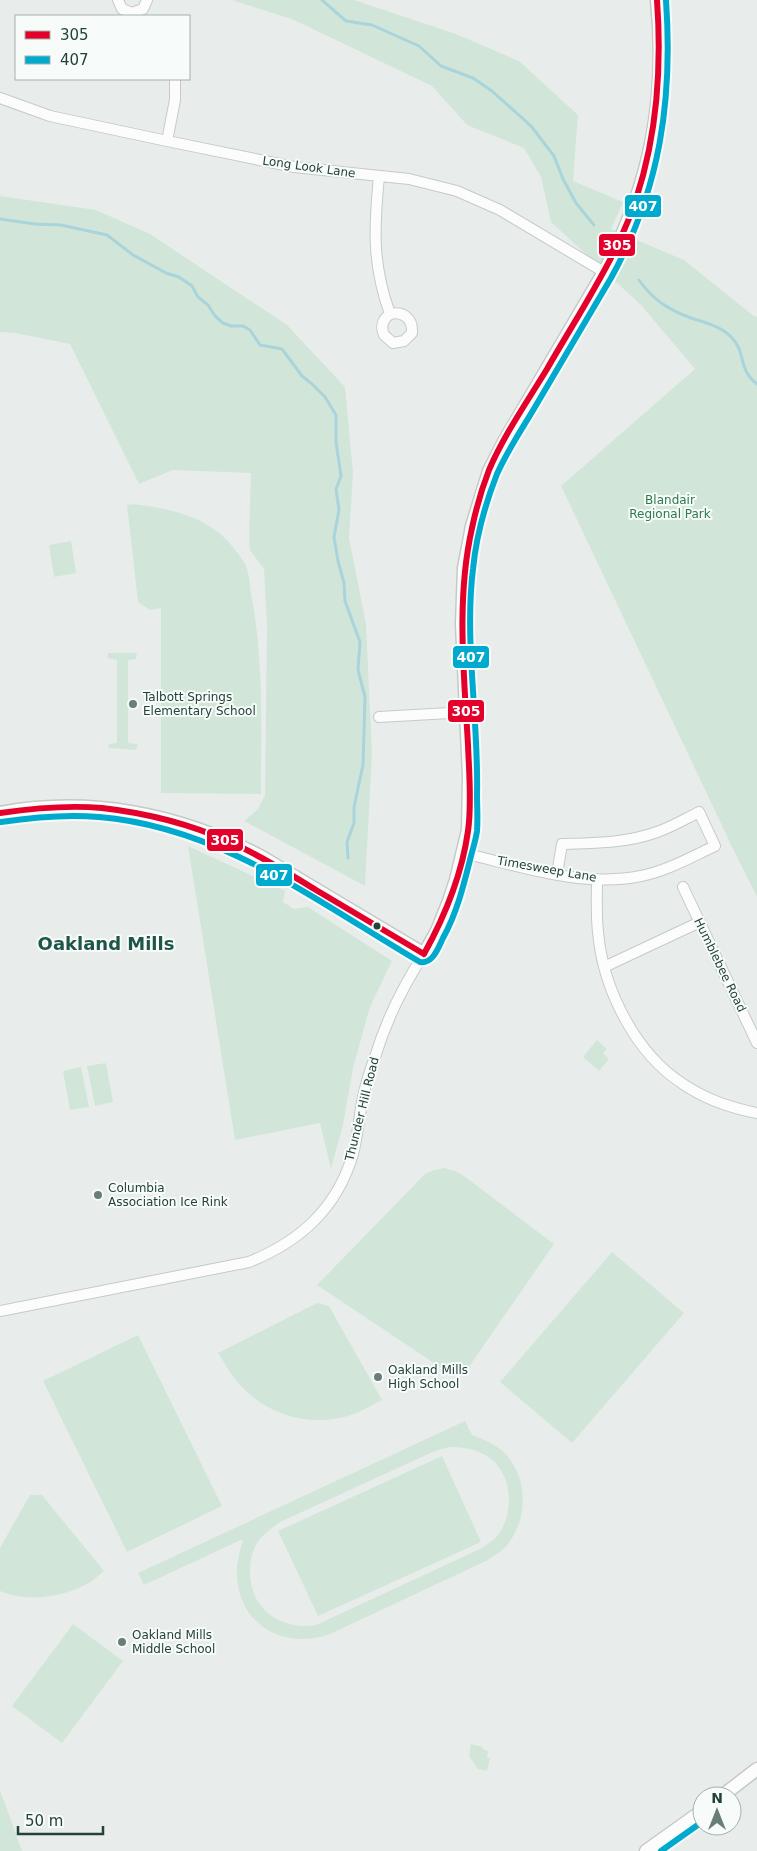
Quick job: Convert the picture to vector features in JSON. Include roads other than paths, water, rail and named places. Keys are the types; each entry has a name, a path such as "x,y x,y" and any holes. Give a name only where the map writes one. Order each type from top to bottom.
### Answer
{"street":[{"path":"118,0 119,5 127,12 137,12 146,8"},
{"name":"Thunder Hill Road","path":"0,1311 249,1262 290,1242 308,1228 323,1212 342,1182 353,1153 364,1096 383,1032 412,972 437,931 449,902 468,830 467,712 462,624 463,581 471,532 480,496 489,471 504,440 604,272 634,208 654,136 661,80 658,0"},
{"path":"167,142 175,100 175,80"},
{"name":"Long Look Lane","path":"0,98 50,116 167,142 294,167 409,179 437,186 475,198 500,210 604,272"},
{"path":"379,176 375,222 376,256 379,280 390,314"},
{"path":"379,717 467,712"},
{"path":"0,813 36,808 80,807 163,817 192,826 240,845 260,856 424,954"},
{"name":"Timesweep Lane","path":"463,853 557,874 597,879 622,879 662,870 716,846 699,812 659,831 641,837 600,843 562,844 557,874"},
{"path":"597,879 598,934 604,967 614,993 643,1046 663,1068 684,1085 733,1108 757,1113"},
{"name":"Humblebee Road","path":"683,887 757,1042"},
{"path":"604,967 700,922"},
{"path":"734,1786 757,1768"},
{"path":"646,1851 692,1818"}],"waterway":[{"path":"322,0 346,21 372,25 419,46 441,66 473,78 492,91 531,126 554,156 563,179 576,203 594,225"},
{"path":"0,219 35,224 61,225 107,235 133,255 166,273 179,277 192,286 198,297 208,305 215,316 223,323 231,326 243,326 250,330 260,345 282,349 302,376 325,397 336,415 336,442 341,476 336,489 339,510 334,537 344,583 345,601 360,642 358,670 365,697 363,765 354,807 354,823 347,842 348,858"},
{"path":"639,280 656,299 669,308 713,325 728,334 739,349 747,373 757,384"}],"place":[{"name":"Talbott Springs Elementary School","path":"133,704"},
{"name":"Columbia Association Ice Rink","path":"98,1195"},
{"name":"Oakland Mills High School","path":"378,1377"},
{"name":"Oakland Mills Middle School","path":"122,1642"}],"district":[{"name":"Oakland Mills","path":"106,943"}],"park label":[{"name":"Blandair Regional Park","path":"670,507"}]}
